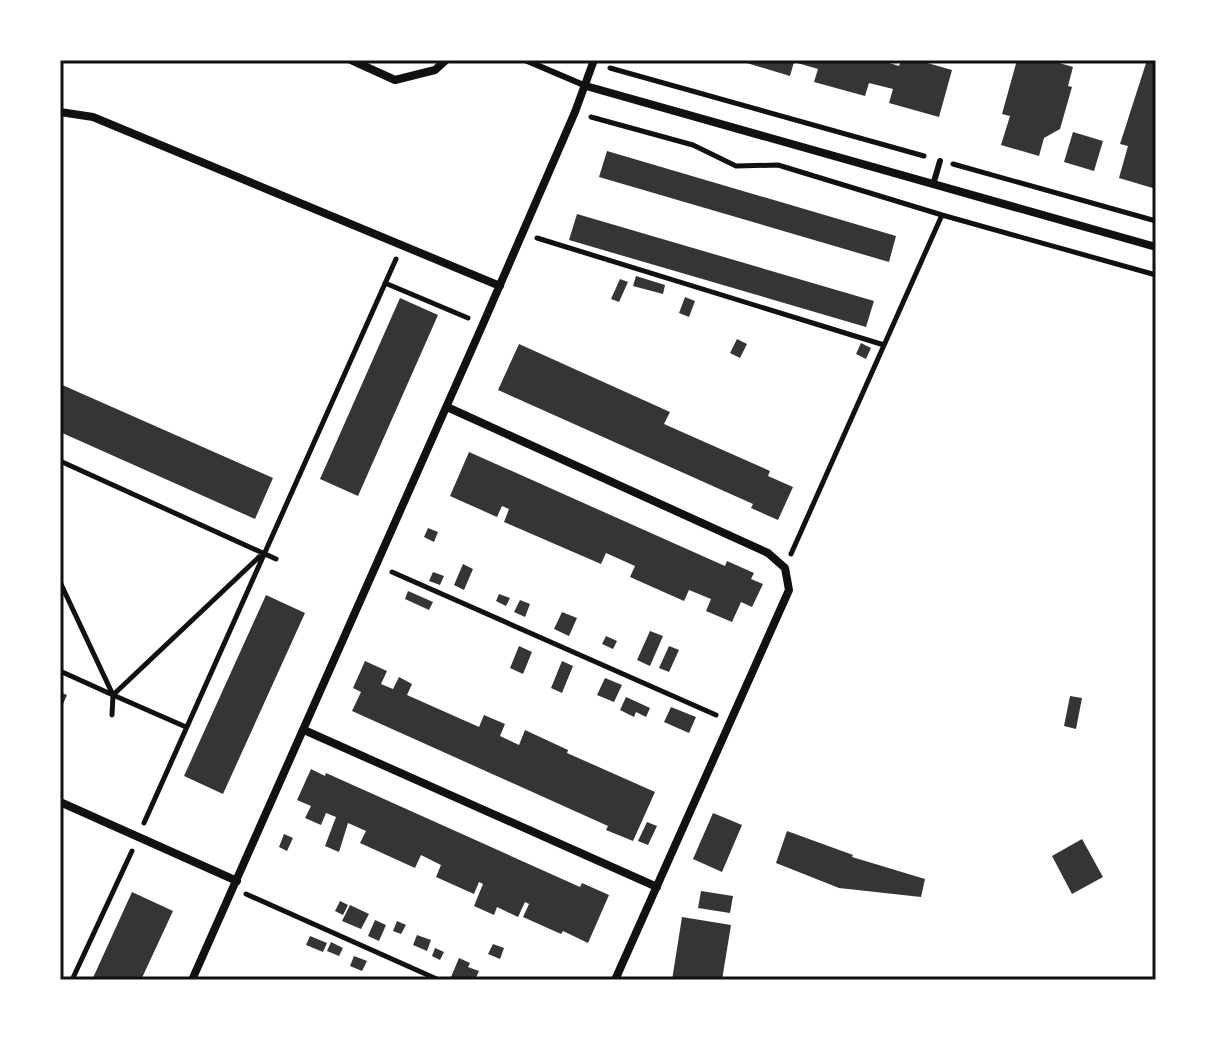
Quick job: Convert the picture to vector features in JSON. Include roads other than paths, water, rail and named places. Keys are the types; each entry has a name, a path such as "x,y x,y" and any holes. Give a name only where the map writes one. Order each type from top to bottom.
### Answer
{"street":[{"path":"351,60 395,80 435,70 446,60"},
{"path":"192,980 500,286 586,86 593,61"},
{"path":"586,86 1156,247"},
{"path":"60,112 93,117 500,286"},
{"path":"447,407 768,553 785,568 789,590 615,980"},
{"path":"304,730 657,887"},
{"path":"60,802 235,884"}],"lane":[{"path":"525,60 586,86"},
{"path":"933,185 940,161"}]}
